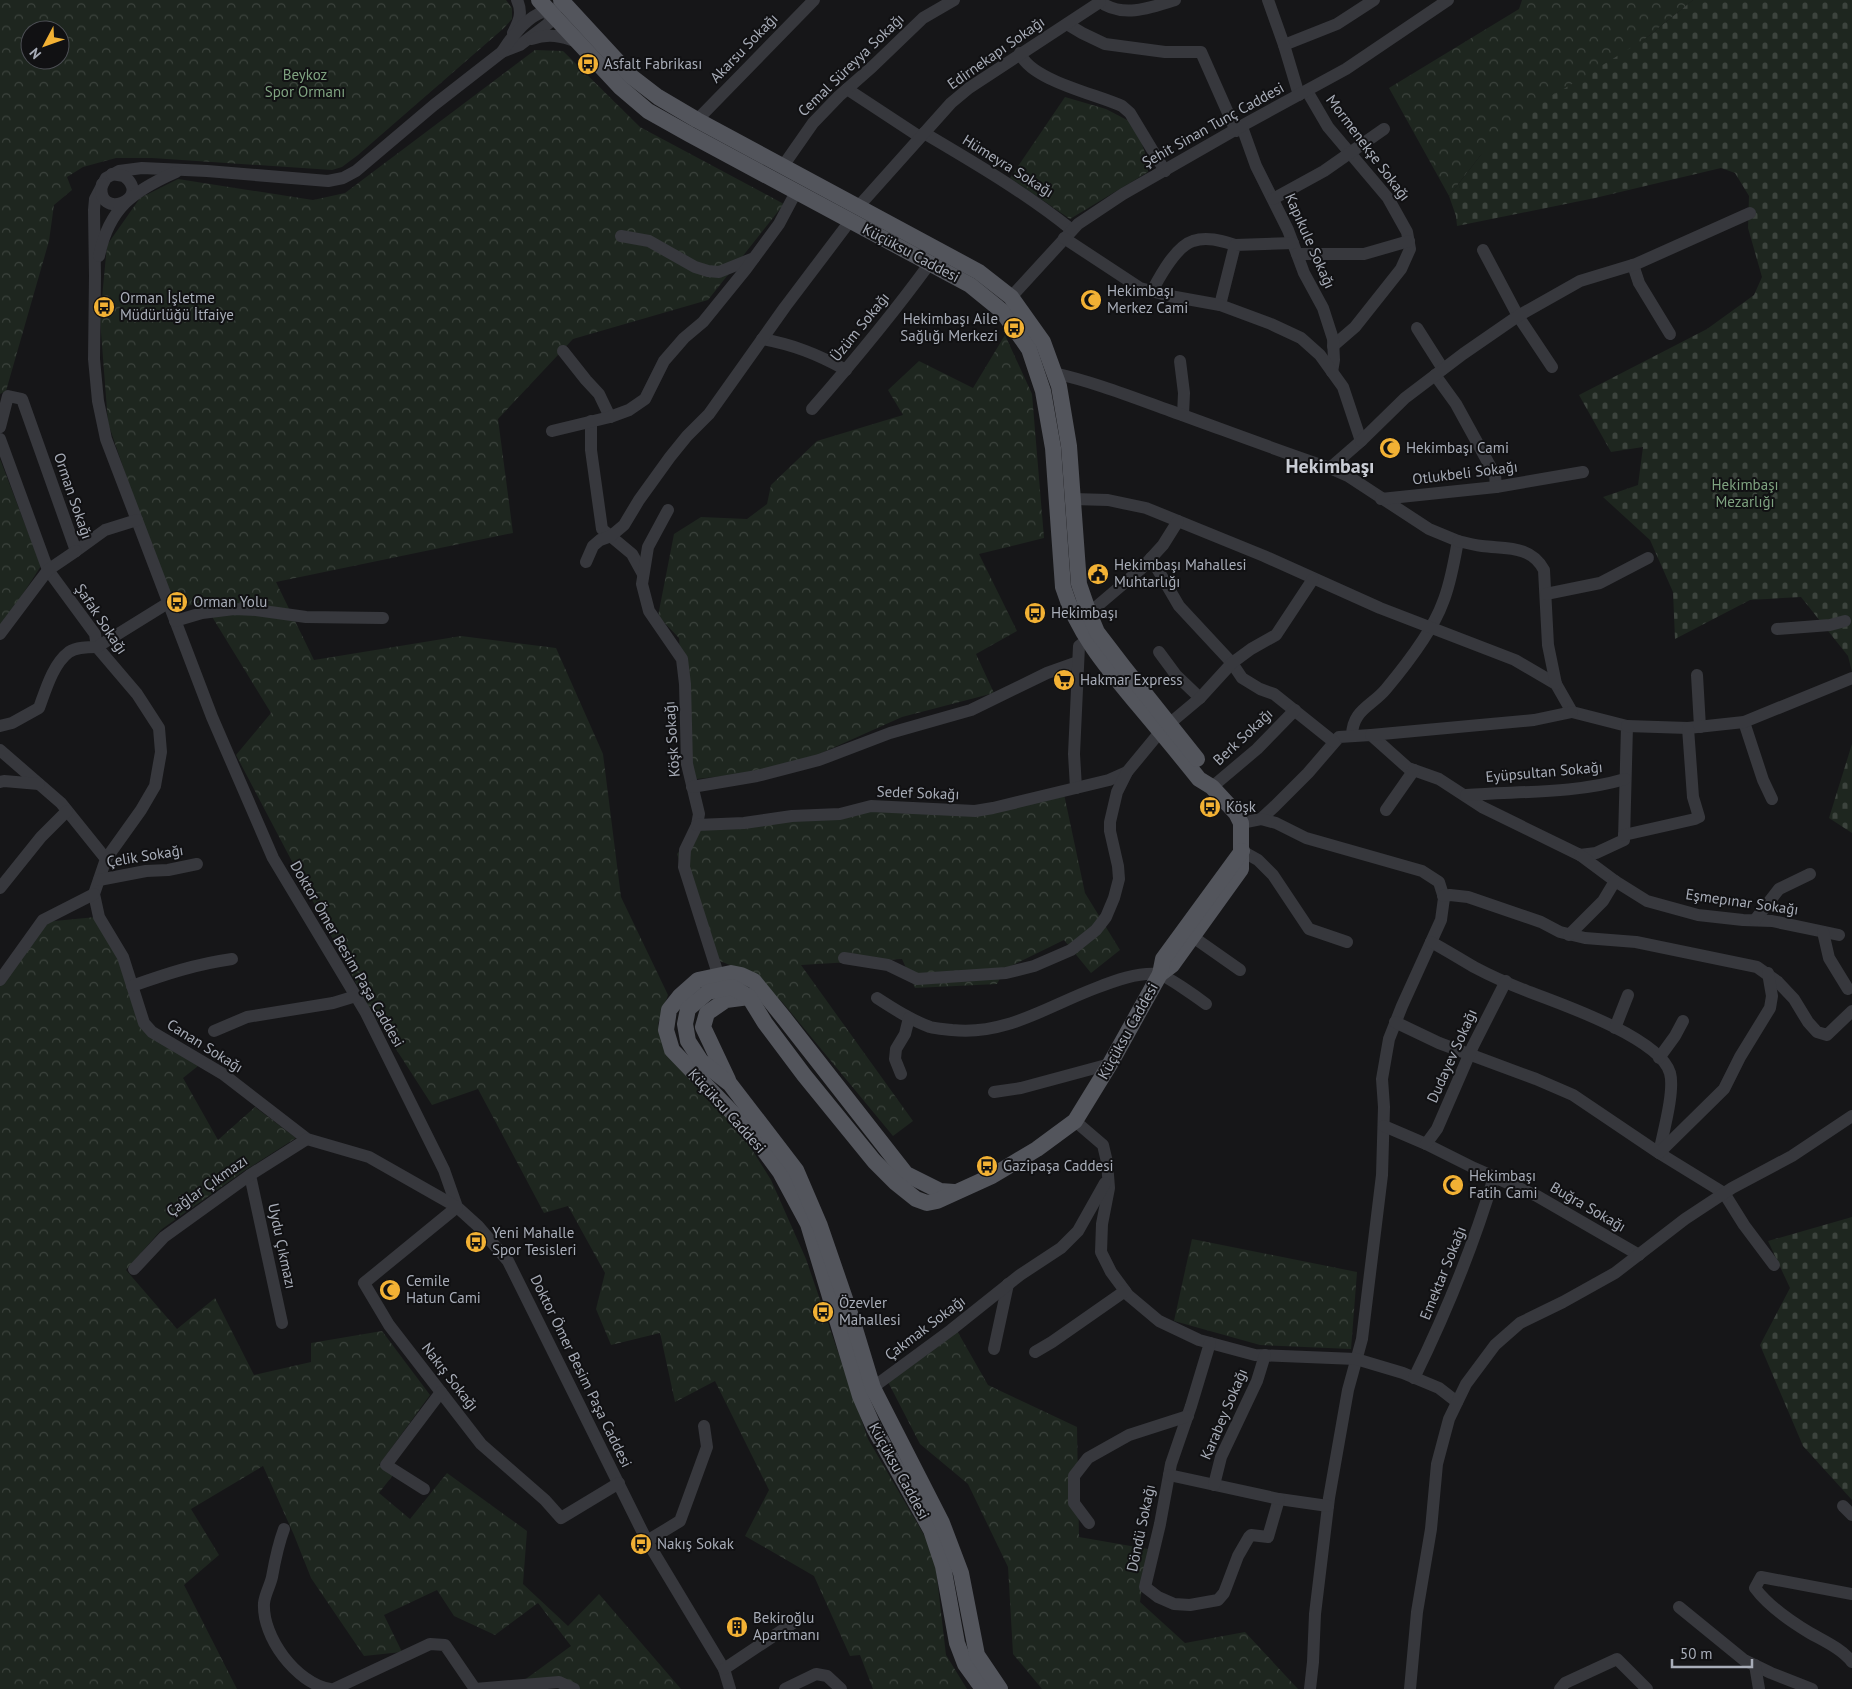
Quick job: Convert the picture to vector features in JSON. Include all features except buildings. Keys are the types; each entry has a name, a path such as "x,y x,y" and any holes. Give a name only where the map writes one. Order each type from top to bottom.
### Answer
{"main road":[{"name":"Küçüksu Caddesi","path":"539,0 560,4"},
{"name":"Küçüksu Caddesi","path":"560,4 578,42 621,88 648,111 796,192 854,214 979,272 1005,303 1044,342 1059,386 1070,446 1065,499 1063,587 1067,599 1092,636"},
{"name":"Küçüksu Caddesi","path":"560,4 563,14 606,60 619,62 658,98 803,177 854,214 930,264 1005,303 1029,349 1044,390 1079,584 1089,613 1092,636"},
{"path":"776,181 783,166"},
{"path":"796,192 803,177"},
{"path":"1037,372 1054,373"},
{"path":"1092,636 1165,728 1199,779 1212,787 1236,813 1241,823 1242,851"},
{"name":"Küçüksu Caddesi","path":"1160,974 1172,965 1241,869 1242,851"},
{"name":"Küçüksu Caddesi","path":"983,1689 965,1664 958,1643 943,1566 932,1530 874,1428 852,1319 820,1226 796,1170 730,1084 701,1062 688,1041 685,1024 688,1010 708,992 732,987 749,997 804,1075 874,1161 896,1183 916,1199 927,1203 937,1202 954,1192 992,1176 1037,1148 1075,1120 1110,1064 1160,974 1162,959 1242,851"},
{"name":"Küçüksu Caddesi","path":"954,1192 940,1191 906,1174 754,981 731,972 698,980 680,996 669,1010 666,1030 672,1050 749,1130 780,1172 808,1224 867,1392 942,1523 961,1573 976,1655 1000,1689"}],"street":[{"path":"516,40 520,20 520,7 517,0"},
{"name":"Akarsu Sokağı","path":"697,120 814,0"},
{"name":"Cemal Süreyya Sokağı","path":"783,166 813,123 847,89 886,55 923,18 954,0"},
{"name":"Edirnekapı Sokağı","path":"586,562 593,546 624,526 639,500 665,464 687,436 709,414 854,214 951,103 969,88 1099,1 1105,6 1123,11 1149,9 1175,0"},
{"name":"Mormenekşe Sokağı","path":"1268,0 1303,93 1328,127 1388,198 1407,232 1408,241"},
{"path":"1284,45 1337,24 1374,0"},
{"name":"Şehit Sinan Tunç Caddesi","path":"1005,303 1078,224 1122,194 1346,69 1448,0"},
{"path":"179,171 151,183 127,201 117,205 108,202 102,195 101,186 106,178 119,171 142,168 207,171 328,181 343,178 356,171 434,105 516,40 548,23 560,4"},
{"name":"Kapıkule Sokağı","path":"1067,24 1104,44 1165,52 1201,52 1273,199 1304,273 1323,308 1333,339 1334,360 1332,372"},
{"path":"516,40 542,36 566,37 578,42"},
{"path":"1020,53 1024,62 1040,74 1057,82 1104,98 1130,112 1165,171"},
{"name":"Hümeyra Sokağı","path":"847,89 922,135 992,174 1052,213 1068,234 1140,288 1220,305 1271,324 1301,338 1320,356 1343,387 1361,441"},
{"path":"1273,199 1324,171 1384,129"},
{"path":"95,276 102,243 111,221 127,201 132,189 128,179 120,174 106,178"},
{"name":"Doktor Ömer Besim Paşa Caddesi","path":"106,178 95,199 94,210 94,359 98,402 106,439 212,717 273,858 366,1013 444,1170 457,1207 478,1226 508,1261 648,1541 724,1669 730,1689"},
{"path":"552,431 610,417 629,410 644,399 664,361 684,338 703,322 754,258 779,224 796,192"},
{"path":"1330,468 1405,398 1518,316 1580,280 1633,265 1750,212"},
{"path":"622,236 650,241 695,266 708,271 719,272 754,258"},
{"path":"1152,291 1164,270 1179,251 1192,241 1214,239 1235,245 1364,254 1408,241 1410,249 1401,269 1355,327 1333,346"},
{"path":"1220,305 1235,245"},
{"path":"1483,250 1518,316 1552,367"},
{"name":"Üzüm Sokağı","path":"812,409 906,297 930,264"},
{"path":"1633,265 1639,282 1670,334"},
{"path":"1417,328 1495,475 1496,487"},
{"path":"762,339 786,344 820,355 846,370"},
{"path":"563,351 599,394 610,417"},
{"path":"1180,360 1184,393 1183,416"},
{"path":"1054,373 1076,378 1330,468 1348,476 1429,529 1458,542 1512,548 1534,556 1544,570 1548,645 1556,684 1572,712"},
{"name":"Orman Sokağı","path":"0,427 8,396 22,399 76,551 105,530 137,520"},
{"path":"591,422 591,450 602,529 632,554 643,574"},
{"name":"Şafak Sokağı","path":"0,439 48,570 95,634 97,647 136,694 159,728 161,752 155,786 141,810 106,859"},
{"name":"Otlukbeli Sokağı","path":"1381,499 1496,487 1583,472"},
{"path":"1065,499 1108,500 1146,508 1264,556 1380,608 1515,660 1556,684"},
{"name":"Köşk Sokağı","path":"668,510 648,548 642,584 649,611 682,660 687,764 699,814 697,825 685,850 684,867 718,974"},
{"path":"1089,613 1164,545 1178,521"},
{"path":"1352,736 1352,726 1358,714 1385,691 1405,665 1443,603 1458,542"},
{"path":"0,634 48,570 76,551"},
{"path":"1151,558 1178,606 1232,663 1242,678 1260,689 1274,694 1334,742"},
{"path":"1546,594 1600,583 1648,558"},
{"path":"844,958 888,965 917,979 1006,973 1034,966 1071,950 1096,930 1106,917 1114,898 1119,878 1110,822 1117,792 1127,772 1165,728 1200,698 1232,663 1251,649 1276,635 1314,579"},
{"path":"0,726 12,723 39,708 57,666 70,651 84,647 97,647 168,603"},
{"path":"175,621 202,613 234,609 306,617 383,618"},
{"path":"1777,629 1830,625 1845,621"},
{"path":"1076,788 1074,754 1079,646 1092,636"},
{"path":"1159,652 1176,674 1200,698"},
{"path":"692,787 757,776 819,760 890,733 971,710 1047,672 1078,662"},
{"path":"1624,835 1695,819 1699,816 1693,797 1697,675"},
{"path":"1261,819 1308,773 1339,737 1534,720 1572,712 1627,726 1694,727 1744,722 1852,678"},
{"name":"Berk Sokağı","path":"1212,787 1257,749 1295,710"},
{"path":"1744,722 1763,780 1772,800"},
{"path":"1580,855 1596,853 1624,840 1627,726"},
{"name":"Eşmepınar Sokağı","path":"1371,735 1408,768 1439,779 1482,807 1580,855 1615,881 1647,901 1698,915 1772,921 1839,935"},
{"path":"0,750 61,803 106,859 94,894 43,920 0,980"},
{"path":"1386,810 1414,770"},
{"name":"Sedef Sokağı","path":"697,825 744,823 792,816 840,814 871,806 975,811 1108,780 1127,772"},
{"name":"Eyüpsultan Sokağı","path":"1466,796 1558,790 1604,785 1625,779"},
{"path":"0,782 39,784"},
{"path":"0,888 41,837 67,811"},
{"path":"1241,823 1261,819 1276,823 1306,838 1422,871 1439,882 1443,896 1441,920 1389,1038 1382,1079 1384,1126 1382,1175 1362,1339 1348,1390 1328,1506 1315,1614 1314,1662 1310,1689"},
{"path":"1242,851 1258,860 1273,875 1309,929 1347,942"},
{"name":"Çelik Sokağı","path":"99,880 197,864"},
{"path":"1755,920 1779,889 1810,874"},
{"path":"1569,935 1603,901 1615,881"},
{"name":"Canan Sokağı","path":"94,894 99,917 123,957 144,1023 152,1032 223,1074 306,1139 369,1157 457,1207"},
{"path":"1443,896 1468,897 1514,911 1569,935 1636,942 1757,966 1768,973 1794,999 1808,1022 1817,1032 1827,1035 1852,1011"},
{"path":"1823,932 1829,958 1848,989"},
{"path":"1193,937 1240,970"},
{"path":"1432,942 1474,967 1575,1008 1615,1028 1660,1058 1670,1074 1670,1091 1659,1152"},
{"path":"132,986 204,963 232,960"},
{"path":"1659,1152 1724,1089 1740,1057 1770,1008 1772,996 1768,973"},
{"path":"877,998 909,1018 932,1028 963,1031 990,1030 1014,1024 1077,995 1110,983 1134,977 1160,974 1206,1004"},
{"name":"Dudayev Sokağı","path":"1426,1144 1437,1129 1469,1055 1506,981"},
{"path":"1615,1028 1628,995"},
{"path":"214,1032 247,1017 333,1003 356,996"},
{"path":"901,1074 895,1059 896,1049 905,1034 909,1018"},
{"path":"1660,1058 1683,1021"},
{"path":"1395,1022 1469,1055 1536,1079 1573,1095 1724,1193 1744,1225 1774,1265"},
{"path":"994,1092 1021,1088 1110,1064"},
{"path":"1410,1689 1417,1612 1431,1529 1437,1464 1449,1419 1457,1402 1466,1384 1495,1345 1520,1323 1615,1273 1685,1219 1724,1193 1792,1156 1852,1116"},
{"path":"1075,1120 1103,1145 1107,1162 1109,1188 1102,1224 1101,1252 1111,1272 1126,1291 1159,1321 1199,1340 1255,1355 1356,1359 1439,1388 1457,1402"},
{"name":"Buğra Sokağı","path":"1384,1126 1537,1196 1639,1256"},
{"name":"Çağlar Çıkmazı","path":"134,1269 164,1237 250,1175 306,1139"},
{"name":"Uydu Çıkmazı","path":"250,1175 282,1323"},
{"name":"Çakmak Sokağı","path":"867,1392 951,1330 1008,1284 1061,1248 1078,1231 1096,1202 1108,1176"},
{"name":"Emektar Sokağı","path":"1414,1378 1459,1279 1481,1221 1494,1177"},
{"name":"Nakış Sokağı","path":"457,1207 364,1283 389,1325 481,1444 545,1500 561,1518 619,1483"},
{"path":"994,1349 1008,1284"},
{"path":"1035,1352 1126,1291"},
{"name":"Döndü Sokağı","path":"1210,1343 1171,1464 1160,1524 1145,1587 1158,1597 1174,1604 1190,1606 1218,1600 1224,1593 1238,1556 1249,1537 1251,1535 1268,1537 1279,1498"},
{"name":"Karabey Sokağı","path":"1214,1485 1221,1457 1258,1381 1265,1355"},
{"path":"424,1489 386,1465 441,1392"},
{"path":"1089,1523 1074,1503 1074,1476 1088,1458 1129,1435 1188,1416"},
{"path":"648,1541 680,1521 707,1447 704,1426"},
{"path":"1169,1475 1279,1498 1328,1506"},
{"path":"284,1529 277,1547 272,1578 264,1602 265,1616 273,1641 289,1663 298,1673 321,1688 330,1689"},
{"path":"1852,1594 1761,1577 1755,1588 1765,1602 1798,1626 1829,1644 1852,1662"},
{"path":"1680,1607 1744,1660 1812,1689"},
{"path":"724,1669 799,1619"},
{"path":"334,1689 430,1644 445,1645 475,1689 559,1682 574,1689"},
{"path":"1560,1689 1565,1683 1617,1659 1647,1689"},
{"path":"1755,1665 1759,1689"},
{"path":"785,1689 816,1674 827,1676 841,1689"}],"green space":[{"name":"Beykoz Spor Ormanı","path":"0,0 506,0 512,8 512,19 504,28 342,167 332,170 152,158 116,158 83,167 67,177 72,190 54,205 49,241 6,391 0,394"},
{"path":"1522,0 1693,0 1645,39 1480,156 1449,196 1389,88 1519,9"},
{"name":"Hekimbaşı Mezarlığı","path":"1693,0 1852,0 1852,672 1848,656 1801,597 1750,600 1675,639 1673,592 1650,540 1603,497 1638,485 1643,447 1611,452 1579,395 1707,329 1754,295 1762,277 1748,228 1749,196 1735,173 1721,168 1595,198 1457,226 1456,216 1449,196 1480,156 1536,106 1645,39"},
{"path":"535,50 563,51 640,127 784,204 708,300 573,339 498,419 513,533 276,582 314,660 461,636 556,648 603,754 621,897 668,995 658,1024 665,1052 738,1127 771,1180 806,1259 868,1439 934,1552 946,1655 967,1689 873,1689 860,1655 850,1656 814,1576 745,1536 769,1490 715,1381 675,1402 660,1333 611,1345 596,1309 605,1273 568,1206 544,1213 478,1089 432,1105 367,1004 236,755 271,713 203,602 172,610 108,423 100,319 107,245 140,198 178,179 313,200 345,193"},
{"path":"1065,97 1106,109 1129,121 1140,138 1148,162 1148,172 1070,219 1010,178"},
{"path":"1005,335 1032,394 1044,538 979,554 1017,631 976,654 994,693 902,717 797,764 741,774 688,780 679,638 658,616 674,534 701,517 747,519 767,504 771,485 817,441 903,415 888,390 919,361 973,388"},
{"path":"0,459 41,566 0,629"},
{"path":"1852,744 1852,833 1829,818"},
{"path":"1064,794 1085,893 1120,950 1091,973 1064,940 1005,969 997,984 915,988 902,959 801,965 913,1121 893,1136 783,1003 753,974 712,958 677,854 700,827 887,808 1009,806"},
{"path":"96,917 121,958 143,1029 198,1066 183,1078 218,1140 255,1107 296,1138 244,1171 162,1229 126,1270 177,1329 215,1298 254,1375 311,1362 311,1343 382,1331 430,1395 379,1465 393,1475 379,1493 410,1519 447,1473 527,1531 523,1584 568,1626 599,1594 681,1689 570,1689 564,1683 512,1689 571,1646 538,1603 495,1635 454,1616 437,1590 384,1615 402,1652 364,1656 311,1578 263,1466 191,1509 219,1555 184,1585 237,1689 0,1689 0,986 44,922"},
{"path":"1852,1217 1852,1500 1803,1446 1760,1345 1790,1288 1768,1241"},
{"path":"1192,1239 1357,1272 1351,1349 1260,1345 1174,1321"},
{"path":"952,1322 988,1385 1077,1427 1079,1537 1148,1549 1140,1602 1185,1643 1245,1632 1298,1689 1042,1689 1013,1654 1008,1567 968,1484 920,1444 887,1380"}],"place":[{"name":"Asfalt Fabrikası","path":"588,64"},
{"name":"Hekimbaşı Merkez Cami","path":"1091,300"},
{"name":"Orman İşletme Müdürlüğü İtfaiye","path":"104,307"},
{"name":"Hekimbaşı Aile Sağlığı Merkezi","path":"1014,328"},
{"name":"Hekimbaşı Cami","path":"1390,448"},
{"name":"Hekimbaşı Mahallesi Muhtarlığı","path":"1098,574"},
{"name":"Orman Yolu","path":"177,602"},
{"name":"Hekimbaşı","path":"1035,613"},
{"name":"Hakmar Express","path":"1064,680"},
{"name":"Köşk","path":"1210,807"},
{"name":"Gazipaşa Caddesi","path":"987,1166"},
{"name":"Hekimbaşı Fatih Cami","path":"1453,1185"},
{"name":"Yeni Mahalle Spor Tesisleri","path":"476,1242"},
{"name":"Cemile Hatun Cami","path":"390,1290"},
{"name":"Özevler Mahallesi","path":"823,1312"},
{"name":"Nakış Sokak","path":"641,1544"},
{"name":"Bekiroğlu Apartmanı","path":"737,1627"}],"district":[{"name":"Hekimbaşı","path":"1330,466"}]}
